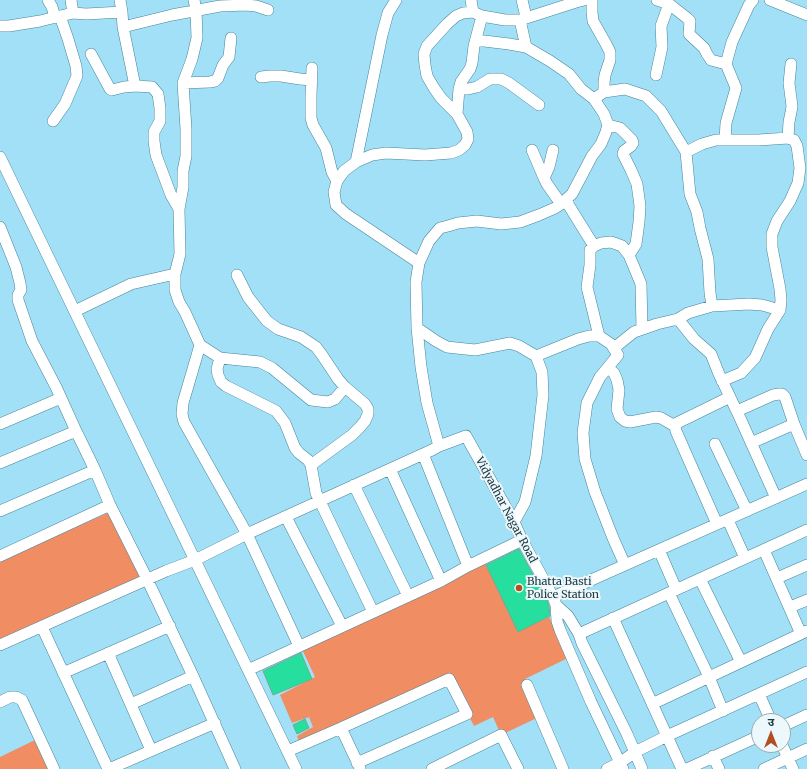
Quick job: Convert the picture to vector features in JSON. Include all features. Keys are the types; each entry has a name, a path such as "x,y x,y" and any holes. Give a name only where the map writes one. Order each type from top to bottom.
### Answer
{"street":[{"path":"48,0 58,16 74,59 77,76 64,104 53,121"},
{"path":"71,0 73,13"},
{"path":"120,0 123,27 135,86"},
{"path":"356,162 382,35 388,14 396,0"},
{"path":"457,114 459,89 461,82 470,69 476,40 478,14 472,0"},
{"path":"522,0 526,47"},
{"path":"419,263 346,214 336,205 334,192 337,181 344,171 356,162 372,155 386,153 425,155 451,153 459,150 465,145 468,139 467,132 457,114 441,98 427,76 424,54 427,46 456,16 463,13 478,14 505,20 523,19 584,0"},
{"path":"592,0 593,21 610,52 610,60 605,75 604,92"},
{"path":"657,0 669,4 690,21 689,34 704,48 711,60 726,64"},
{"path":"726,140 726,123 736,88 726,64 732,42 749,5 753,0"},
{"path":"770,0 807,15"},
{"path":"656,75 662,47 661,26 669,4"},
{"path":"123,27 172,15 195,5 256,6 268,10"},
{"path":"195,5 197,38 192,59 183,83 186,156 179,209 180,254 175,274 175,290 179,302 200,345 220,358 260,362 272,368 310,400 328,402 335,399 345,387"},
{"path":"0,26 40,21 73,13 86,14 122,12"},
{"path":"183,83 210,82 218,78 223,65 229,57 231,38"},
{"path":"0,646 147,579 195,560 247,534 320,502 439,446 427,403 417,328 416,282 419,263 429,241 440,228 458,223 478,222 501,224 520,222 538,216 563,202 572,194 592,156 601,144 608,125 604,114 594,99 581,89 568,74 550,61 526,47 476,40"},
{"path":"91,54 110,89 112,90 135,86 152,87 158,94 160,121 154,132 156,155 171,195 179,209"},
{"path":"788,138 788,122 792,106 789,83 791,64"},
{"path":"312,68 312,125 326,148 332,172 337,181"},
{"path":"261,77 281,76 312,80"},
{"path":"459,89 477,87 490,79 501,79 509,83 539,105"},
{"path":"594,99 604,92 625,89 646,96 661,111 686,152 690,194 708,259 712,306"},
{"path":"608,125 620,128 632,140 633,143 624,151 623,154 637,184 640,201 636,244 629,254"},
{"path":"686,152 702,144 716,140 788,138 794,140 797,146 800,168 798,183 790,201 776,221 772,234 772,247 780,289 780,310 768,329 755,358 741,373 722,381"},
{"path":"532,150 547,184 563,202 594,246"},
{"path":"544,178 549,167 553,150"},
{"path":"0,157 296,769"},
{"path":"0,227 16,267 21,290 18,295 18,300 32,341 56,387 110,505 170,626 215,723 232,768"},
{"path":"599,336 587,286 590,265 590,250 594,246 601,243 611,242 622,246 629,254 640,284 642,329"},
{"path":"75,312 131,284 175,274"},
{"path":"237,275 248,297 267,321 278,329 300,337 316,347 338,379 368,408 368,414 360,427 352,435 312,465"},
{"path":"614,348 634,332 678,319 688,313 712,306 749,304 780,310"},
{"path":"678,319 694,339 711,354 776,498"},
{"path":"417,328 447,347 475,350 510,344 519,346 536,356 542,372 543,395 536,456 525,502 514,522"},
{"path":"536,356 588,336 599,336 611,344 618,355 600,377 587,403 583,433 585,459 595,492 625,565"},
{"path":"200,345 183,403 182,414 184,422 247,534 299,646"},
{"path":"220,358 217,369 221,382 226,386 276,411 285,423 295,448 312,465 316,493 373,612"},
{"path":"608,368 614,373 617,380 619,390 618,409 620,417 625,421 630,422 656,417 675,426 717,524"},
{"path":"737,411 773,395 782,394 785,397 794,424 804,440 807,455"},
{"path":"675,426 677,423 730,397"},
{"path":"0,424 61,398"},
{"path":"751,443 794,424"},
{"path":"0,463 76,431"},
{"name":"Vidyadhar Nagar Road","path":"439,446 466,436 514,522 555,601 568,616 579,634 582,643 628,734 642,769"},
{"path":"715,444 747,511"},
{"path":"423,454 468,566"},
{"path":"390,469 440,581"},
{"path":"0,512 95,470"},
{"path":"555,601 625,565 807,484"},
{"path":"354,486 408,596"},
{"path":"0,556 110,505"},
{"path":"286,517 342,626"},
{"path":"728,520 745,558"},
{"path":"579,634 807,530"},
{"path":"248,670 440,581 522,540"},
{"path":"659,550 672,591 723,710"},
{"path":"652,704 804,633 790,607 764,550"},
{"path":"777,578 807,565"},
{"path":"700,579 741,662"},
{"path":"790,607 807,600"},
{"name":"Vidyadhar Nagar Road","path":"555,601 557,621 560,630 591,702 622,766"},
{"path":"613,618 682,769"},
{"path":"42,626 109,769 215,723"},
{"path":"63,673 170,626"},
{"path":"108,653 152,750"},
{"path":"607,769 622,766 635,752 807,672"},
{"path":"131,704 193,676"},
{"path":"288,751 449,678 467,714 412,738 359,766 341,728"},
{"path":"527,685 563,769"},
{"path":"759,694 767,713"},
{"path":"0,702 10,697 16,697 22,700 54,769"},
{"path":"791,722 807,715"},
{"path":"432,769 501,735 516,768"},
{"path":"687,769 751,739"},
{"path":"764,769 807,749"},
{"path":"786,753 793,769"},
{"path":"713,756 719,769"}],"shaded area":[{"path":"110,512 144,578 0,641 0,561"},
{"path":"484,561 518,631 549,617 570,657 525,679 541,716 501,735 493,717 474,726 449,677 300,745 297,736 313,727 309,717 292,723 280,695 315,677 302,649"},
{"path":"35,740 48,769 0,769 0,757"}],"building":[{"name":"Bhatta Basti Police Station","path":"519,549 547,600 550,616 518,632 486,565"},
{"path":"301,653 312,679 273,695 263,671"},
{"path":"305,719 309,728 297,734 293,725"}],"place":[{"name":"Bhatta Basti Police Station","path":"519,588"}]}
